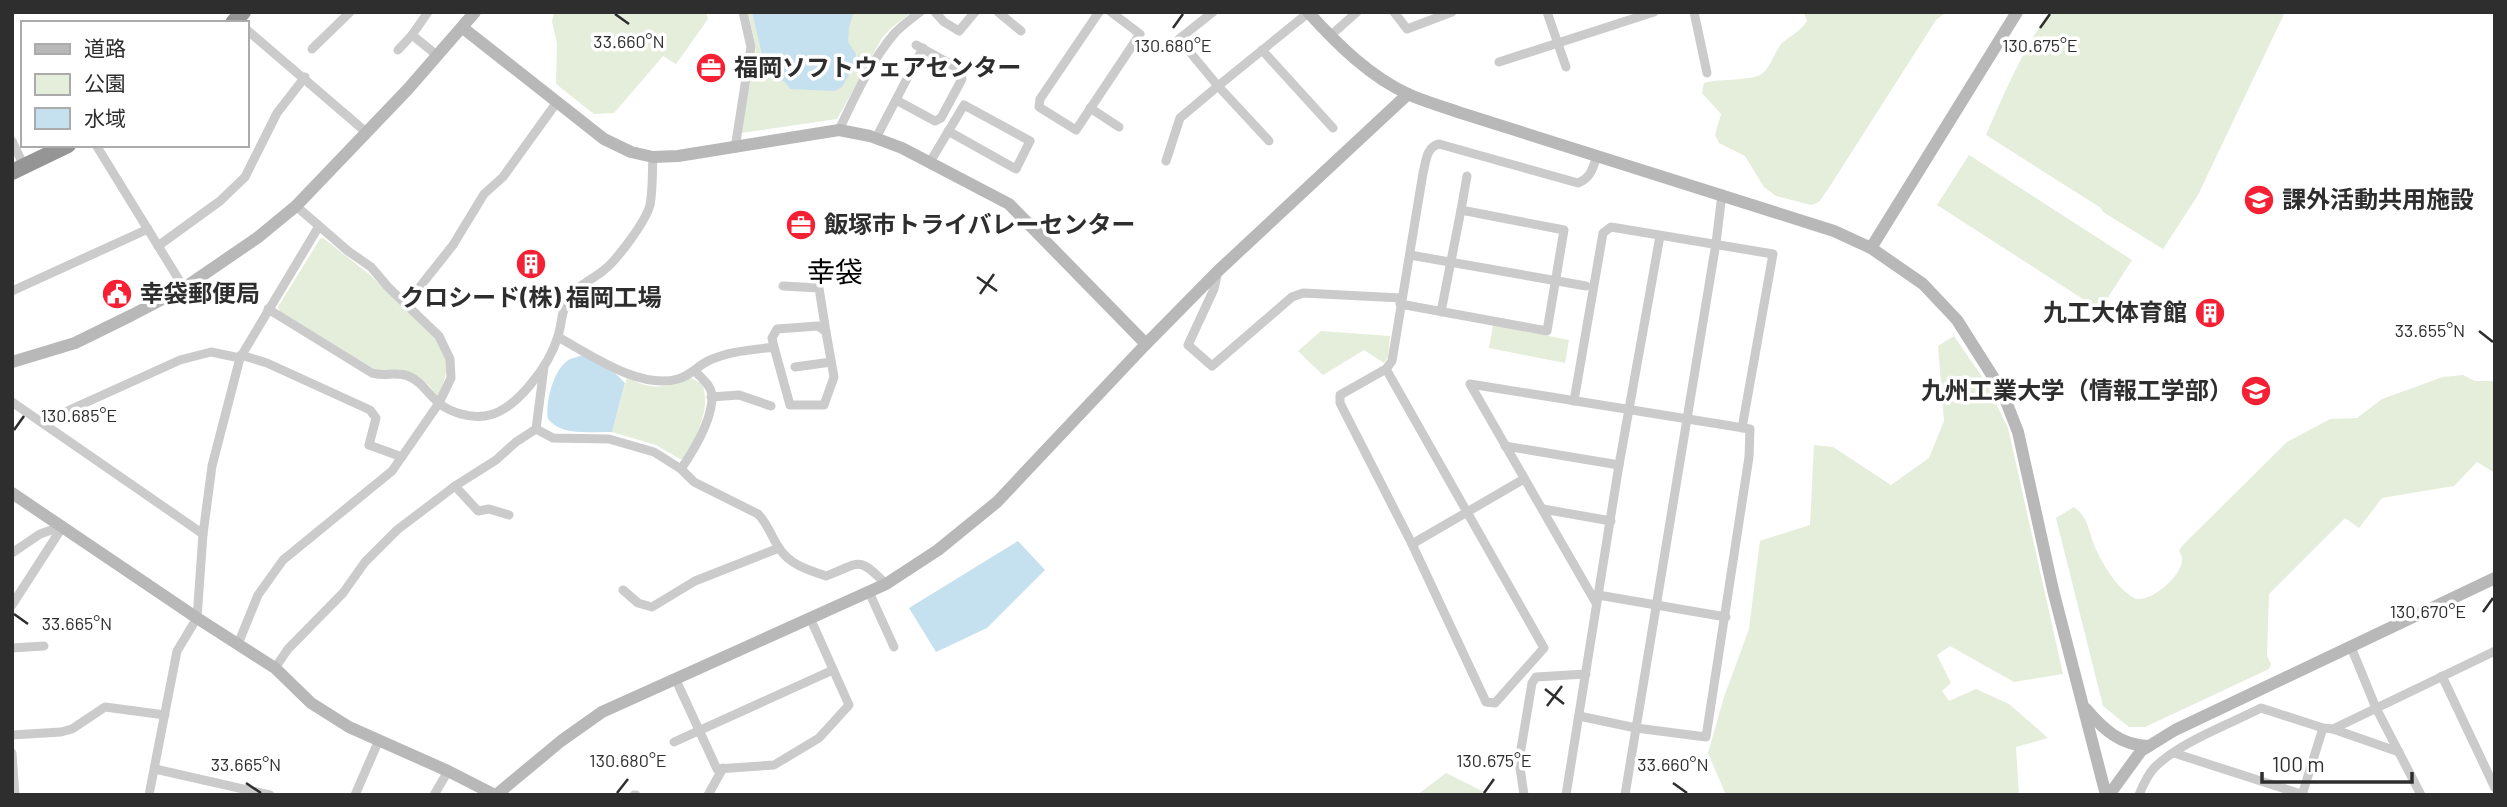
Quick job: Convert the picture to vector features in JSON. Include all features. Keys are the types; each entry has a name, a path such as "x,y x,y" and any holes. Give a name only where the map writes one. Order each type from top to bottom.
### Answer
{"highway":[{"path":"18,169 64,147"}],"street":[{"path":"312,49 350,12"},
{"path":"398,50 428,12"},
{"path":"12,362 75,343 184,288 257,238 296,206 438,56 475,12"},
{"path":"735,148 751,47 743,12"},
{"path":"839,130 887,43 895,32 919,12"},
{"path":"935,12 958,31 975,12"},
{"path":"998,12 1021,31"},
{"path":"1099,12 1040,99 1039,107 1076,130 1140,34 1111,12"},
{"path":"1213,12 1179,39 1269,141"},
{"path":"1330,36 1357,12"},
{"path":"1394,12 1407,29 1452,12"},
{"path":"1547,12 1566,67"},
{"path":"1499,62 1654,12"},
{"path":"1694,12 1707,73"},
{"path":"1871,248 2017,12"},
{"path":"1166,161 1180,118 1308,13 1330,36 1367,67 1408,94 1834,231 1871,248 1923,284 1957,320 2002,391 2018,432 2053,590 2107,795"},
{"path":"463,27 604,139 631,152 653,157 735,148 839,130 876,138 902,148 1009,204 1146,344"},
{"path":"248,29 366,132"},
{"path":"412,35 438,56"},
{"path":"876,138 919,47 959,69 962,79 942,118 935,121 896,100"},
{"path":"1262,50 1333,128"},
{"path":"158,246 220,201 244,177 277,113 305,77"},
{"path":"12,493 275,668 311,703 349,727 496,795 561,741 602,712 886,584 938,550 997,502 1218,271 1408,94"},
{"path":"407,303 453,245 484,194 503,177 557,102"},
{"path":"930,162 948,131 964,105 1030,141 1016,169 948,131"},
{"path":"1090,108 1119,127"},
{"path":"12,141 18,169"},
{"path":"1386,369 1544,648 1495,703 1486,702 1412,544 1340,403 1340,395 1386,369 1392,361 1423,173 1433,146 1438,144 1578,183 1591,174 1597,155"},
{"path":"97,147 184,288"},
{"path":"268,309 372,373 409,376 427,388 439,403 470,416 486,416 501,411 524,392 544,365 558,337 567,301 576,289 612,264 629,241 649,207 653,157"},
{"path":"1441,312 1467,176"},
{"path":"1625,795 1722,194"},
{"path":"237,644 258,595 283,560 392,471 439,403 451,378 450,359 439,336 371,267 296,206"},
{"path":"1218,271 1214,289 1188,345 1212,366 1292,297 1303,293 1401,301 1441,312 1547,331 1564,230 1461,210"},
{"path":"149,795 177,651 197,618 203,534 212,466 240,356 319,226"},
{"path":"1574,401 1603,233 1611,226 1773,254 1742,428"},
{"path":"12,291 148,229"},
{"path":"1566,795 1619,465 1660,236"},
{"path":"1410,255 1586,286"},
{"path":"783,286 819,288 834,377 824,405 790,405 772,338 777,329 818,326 826,332"},
{"path":"558,337 610,365 649,381 662,382 696,372 700,365 722,355 774,347"},
{"path":"43,422 180,360 211,352 267,363 370,410 376,418 369,445 402,457"},
{"path":"795,367 831,362"},
{"path":"275,668 288,649 344,593 365,562 397,530 536,429 544,365"},
{"path":"681,469 696,447 711,397 708,384 696,372"},
{"path":"1579,716 1636,728 1706,737 1749,457 1750,429 1470,384 1504,446 1597,599"},
{"path":"711,397 739,395 771,406"},
{"path":"12,402 203,534"},
{"path":"536,429 553,438 609,439 654,452 681,469 694,482 758,514 779,548 792,563 826,576 855,563 868,566 886,584"},
{"path":"1504,446 1619,465"},
{"path":"1412,544 1524,479"},
{"path":"455,486 478,511 489,509 509,515"},
{"path":"1543,509 1611,521"},
{"path":"12,553 40,534 63,526"},
{"path":"12,605 63,526"},
{"path":"623,590 638,603 652,607 695,581 779,548"},
{"path":"2107,795 2131,762 2149,746 2175,730 2495,578"},
{"path":"869,592 894,647"},
{"path":"1597,599 1656,605 1726,617"},
{"path":"675,678 717,768 774,765 819,738 849,705 811,620"},
{"path":"12,648 44,646"},
{"path":"2351,648 2376,708 2421,795"},
{"path":"2333,729 2495,651"},
{"path":"674,742 833,670"},
{"path":"1524,795 1519,761 1532,683 1536,677 1586,674"},
{"path":"2442,677 2495,788"},
{"path":"12,735 72,729 105,707 165,715"},
{"path":"2084,707 2107,731 2118,738 2130,744 2149,746"},
{"path":"2139,795 2153,769 2174,753 2261,708 2399,752"},
{"path":"2174,753 2303,795 2323,728"},
{"path":"355,795 379,740"},
{"path":"12,753 15,795"},
{"path":"708,795 723,768"},
{"path":"155,769 270,795"},
{"path":"434,795 448,771"}],"green space":[{"path":"554,12 706,12 708,19 676,64 663,56 614,113 594,114 556,84 557,43 552,22"},
{"path":"748,12 912,12 882,38 837,119 741,133 756,49"},
{"path":"1804,12 1946,12 1936,20 1819,202 1811,205 1776,196 1764,187 1745,156 1719,143 1715,135 1721,114 1702,93 1704,83 1753,77 1764,72 1782,43 1807,21"},
{"path":"2049,12 2285,12 2198,195 2163,249 1986,135 2022,57"},
{"path":"1969,155 2132,260 2100,310 1937,205"},
{"path":"323,238 369,274 439,343 445,358 446,372 438,397 429,385 410,373 381,373 280,312 278,307"},
{"path":"1493,325 1569,340 1565,363 1489,348"},
{"path":"1321,331 1390,336 1388,357 1384,363 1364,350 1323,375 1298,351"},
{"path":"1954,336 1985,381 2008,428 2063,674 2014,682 1950,646 1937,655 1951,683 1942,691 1949,701 1976,689 2009,704 2048,738 2016,747 2019,795 1726,795 1708,753 1724,697 1749,629 1760,541 1810,525 1814,445 1833,447 1891,485 1929,458 1944,421 1938,346"},
{"path":"2463,375 2475,381 2495,381 2495,473 2477,462 2454,486 2382,498 2359,528 2345,518 2269,594 2269,669 2145,727 2129,727 2103,706 2056,518 2074,507 2078,510 2087,524 2101,559 2116,582 2134,598 2147,597 2163,588 2176,575 2182,560 2179,550 2184,544 2287,442 2330,419 2357,418 2382,399 2443,377"},
{"path":"627,377 651,386 666,386 691,378 702,384 705,393 704,412 698,432 684,459 656,445 612,432"},
{"path":"1446,773 1490,795 1417,795"}],"water":[{"path":"752,12 854,12 848,42 856,54 856,62 842,87 835,91 790,89 786,83 762,67 764,63"},
{"path":"583,355 615,373 625,383 612,432 569,431 554,425 548,419 549,397 558,372 567,361"},
{"path":"1018,541 1045,570 987,628 936,652 909,608"}],"place":[{"name":"福岡ソフトウェアセンター","path":"711,68"},
{"name":"課外活動共用施設","path":"2259,200"},
{"name":"飯塚市トライバレーセンター","path":"801,225"},
{"name":"クロシード(株) 福岡工場","path":"531,264"},
{"name":"幸袋郵便局","path":"117,294"},
{"name":"九工大体育館","path":"2210,313"},
{"name":"九州工業大学（情報工学部）","path":"2256,391"}],"district":[{"name":"幸袋","path":"835,272"}]}
